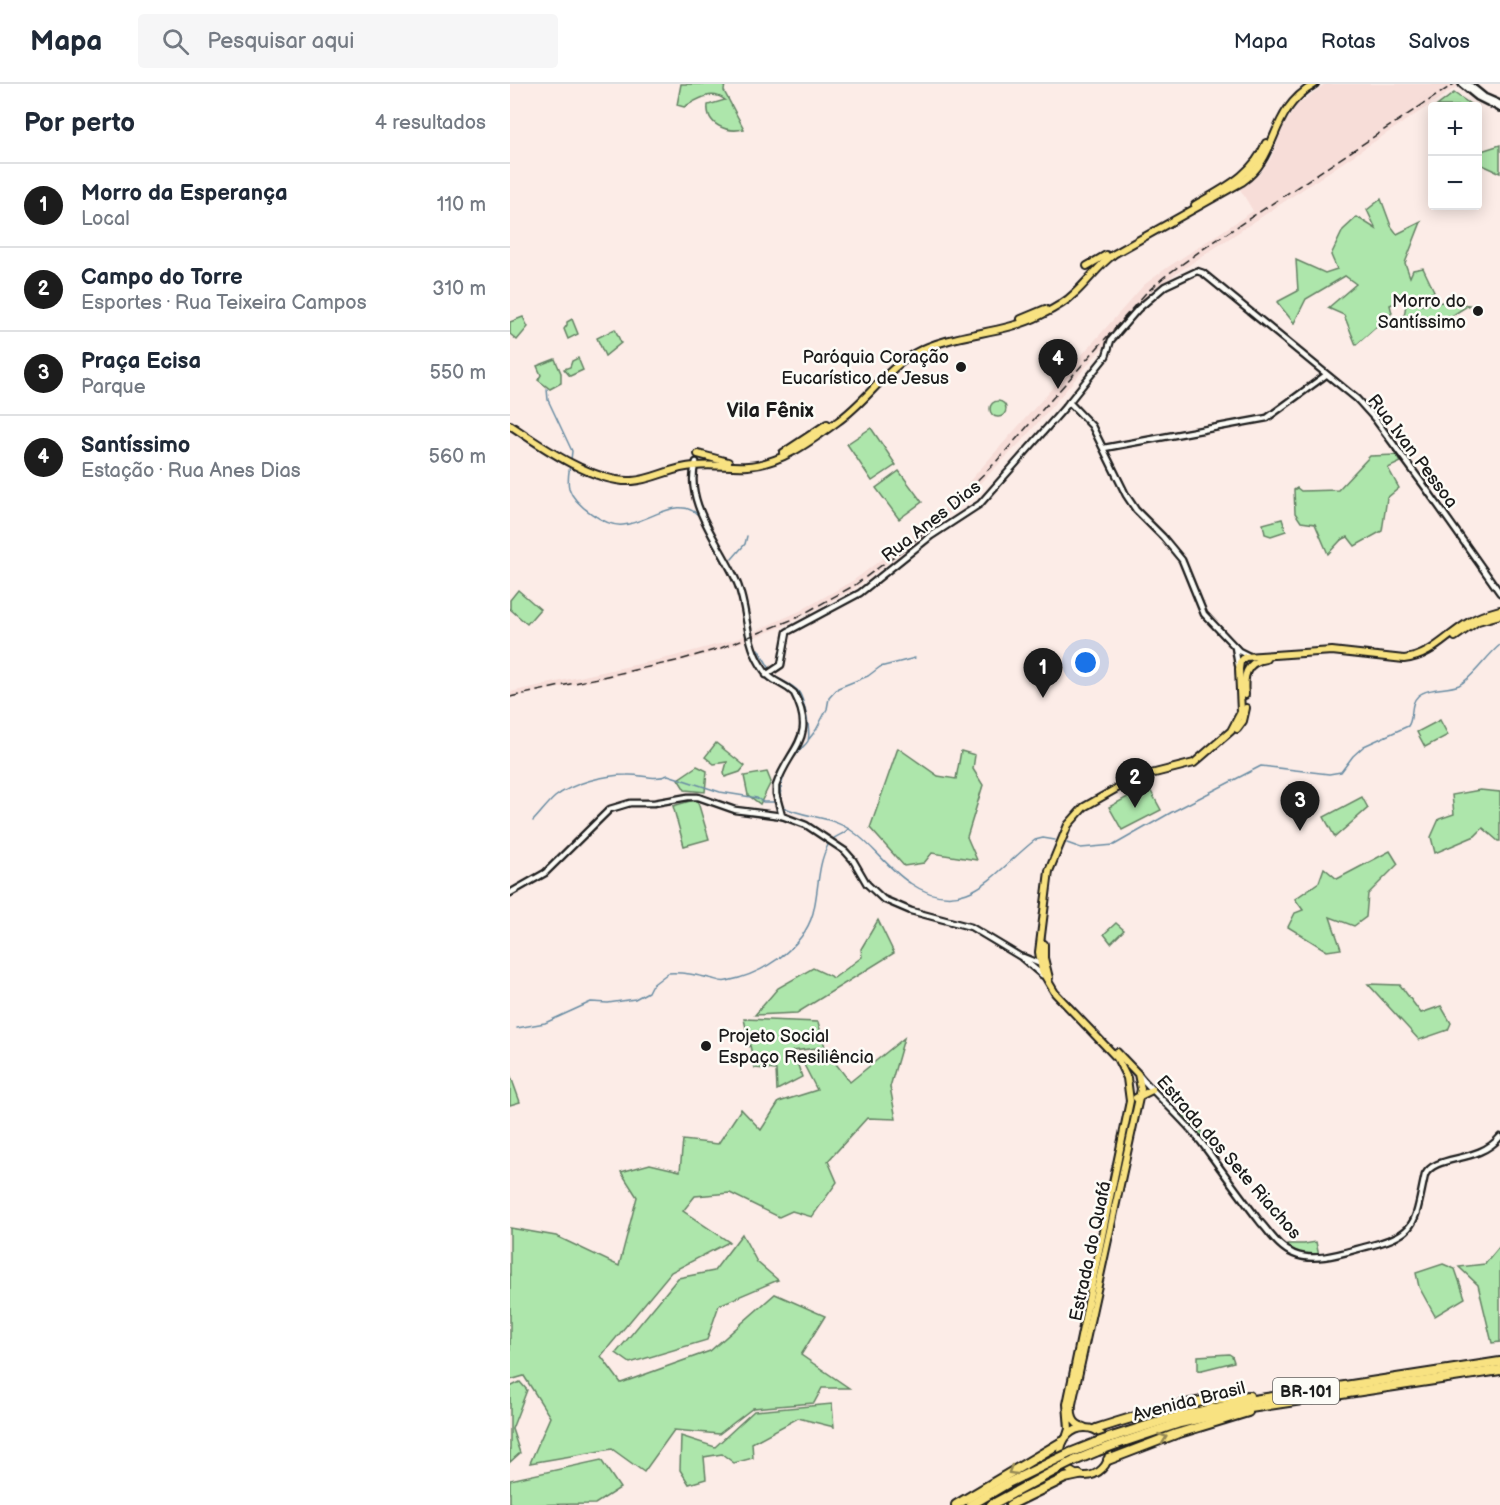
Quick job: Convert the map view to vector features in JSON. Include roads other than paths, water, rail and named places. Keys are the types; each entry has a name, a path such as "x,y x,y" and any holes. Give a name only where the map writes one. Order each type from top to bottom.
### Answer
{"highway":[{"name":"Avenida Brasil","path":"971,1505 1051,1462 1116,1440 1278,1399 1500,1362"},
{"name":"Avenida Brasil","path":"1278,1399 1500,1370"},
{"path":"1096,1430 1132,1417 1206,1400 1278,1399"},
{"path":"1108,1460 1278,1399"},
{"path":"956,1505 1064,1439"},
{"name":"Avenida Brasil","path":"991,1505 1116,1440"},
{"path":"1010,1505 1065,1478 1079,1475"}],"main road":[{"path":"1087,266 1198,204 1247,173 1261,156 1282,108 1307,84"},
{"path":"510,424 553,454 613,475 627,477 647,474 680,464 750,466 777,460 838,422 903,361 936,345 1020,324 1040,316 1076,292 1103,262 1114,254 1220,196 1248,177 1263,161 1286,109 1299,94 1315,84"},
{"path":"1462,84 1478,97 1500,106"},
{"path":"1468,84 1500,106"},
{"path":"695,464 754,462 783,453 844,412 892,366 920,347 1018,320 1051,306 1077,285 1106,255"},
{"path":"510,420 570,461"},
{"path":"698,454 728,462"},
{"path":"1251,659 1332,651 1404,659 1415,657 1430,650 1472,620 1500,610"},
{"path":"1042,960 1051,877 1061,843 1072,818 1084,807 1146,774 1194,763 1227,735 1235,727 1241,712 1239,669 1242,659 1330,655 1413,662 1427,657 1474,623 1500,615"},
{"path":"1061,843 1075,821 1094,805 1145,777 1193,767 1224,743 1240,726 1244,717 1246,672 1251,659"},
{"path":"1239,669 1246,672"},
{"path":"1030,962 1036,957 1042,960"},
{"path":"1030,962 1042,960"},
{"name":"Estrada dos Sete Riachos","path":"1042,960 1046,980 1055,993 1117,1058 1126,1073 1130,1094"},
{"name":"Estrada dos Sete Riachos","path":"1042,960 1058,991 1136,1072"},
{"path":"1126,1073 1136,1072"},
{"name":"Estrada do Quafá","path":"1084,1427 1074,1423 1072,1404 1141,1087 1136,1072"},
{"path":"1130,1094 1133,1097 1139,1097 1152,1090"},
{"name":"Estrada do Quafá","path":"1064,1439 1069,1429 1067,1404 1129,1111 1130,1094"},
{"path":"1084,1427 1096,1430 1106,1439 1109,1446 1108,1460 1103,1468 1094,1474 1079,1475 1068,1469 1061,1457 1064,1439 1078,1428 1084,1427"}],"street":[{"name":"Rua Anes Dias","path":"769,673 781,665 788,632 860,593 931,536 975,508 1069,402 1104,359 1108,346 1138,309 1158,291 1193,272 1203,273"},
{"name":"Rua Ivan Pessoa","path":"1203,273 1357,399 1375,419 1500,593"},
{"path":"1104,448 1267,418 1326,375"},
{"path":"1069,402 1092,426 1133,506 1178,555 1200,607 1235,647 1251,659"},
{"path":"695,464 693,479 699,507 738,584 751,643 759,663 769,673 771,680 794,693 804,727 801,740 778,778 775,790 782,816"},
{"path":"1235,647 1239,669"},
{"path":"510,893 545,873 605,813 614,807 630,803 654,803 693,797 735,810 782,816 806,825 831,840 848,854 867,884 883,899 911,911 971,927 1030,962 1046,980"},
{"name":"Estrada dos Sete Riachos","path":"1136,1072 1200,1140 1243,1200 1277,1242 1288,1252 1309,1258 1325,1257 1363,1248 1408,1231 1416,1218 1428,1169 1436,1164 1480,1153 1500,1137"}],"waterway":[{"path":"547,389 548,400 572,451 571,460"},
{"path":"570,465 568,482 572,495 584,508 600,519 623,525 676,508 686,508 695,512 703,521"},
{"path":"732,559 745,544 747,536"},
{"path":"1067,843 1081,848 1114,845 1261,766 1329,774 1341,772 1364,746 1408,726 1413,703 1418,696 1427,691 1449,688 1464,682 1500,645"},
{"path":"758,649 770,669"},
{"path":"809,739 827,709 829,698 838,688 868,676 880,667 915,658"},
{"path":"772,673 798,691 805,707 809,730 808,741 787,770 781,785 783,807 844,826 867,843 910,883 930,893 948,897 964,894 993,877 1035,840 1043,838 1055,840"},
{"path":"533,821 562,792 589,781 618,775 653,777 668,775 720,792 757,798 763,802 778,802"},
{"path":"517,1028 545,1023 591,1002 608,1003 635,999 648,992 651,986 668,973 689,974 725,981 740,978 767,966 791,948 808,926 813,913 824,853 830,842 848,829"}],"railway":[{"path":"510,697 676,661 721,648 796,618 855,585 917,539 995,463 1145,294 1164,277 1454,84"}],"place":[{"name":"Morro do Santíssimo","path":"1478,311"},
{"name":"Paróquia Coração Eucarístico de Jesus","path":"961,367"},
{"name":"Santíssimo","path":"1058,389"},
{"name":"Morro da Esperança","path":"1043,698"},
{"name":"Campo do Torre","path":"1135,808"},
{"name":"Praça Ecisa","path":"1300,831"},
{"name":"Projeto Social Espaço Resiliência","path":"706,1046"}],"district":[{"name":"Vila Fênix","path":"770,410"}]}
